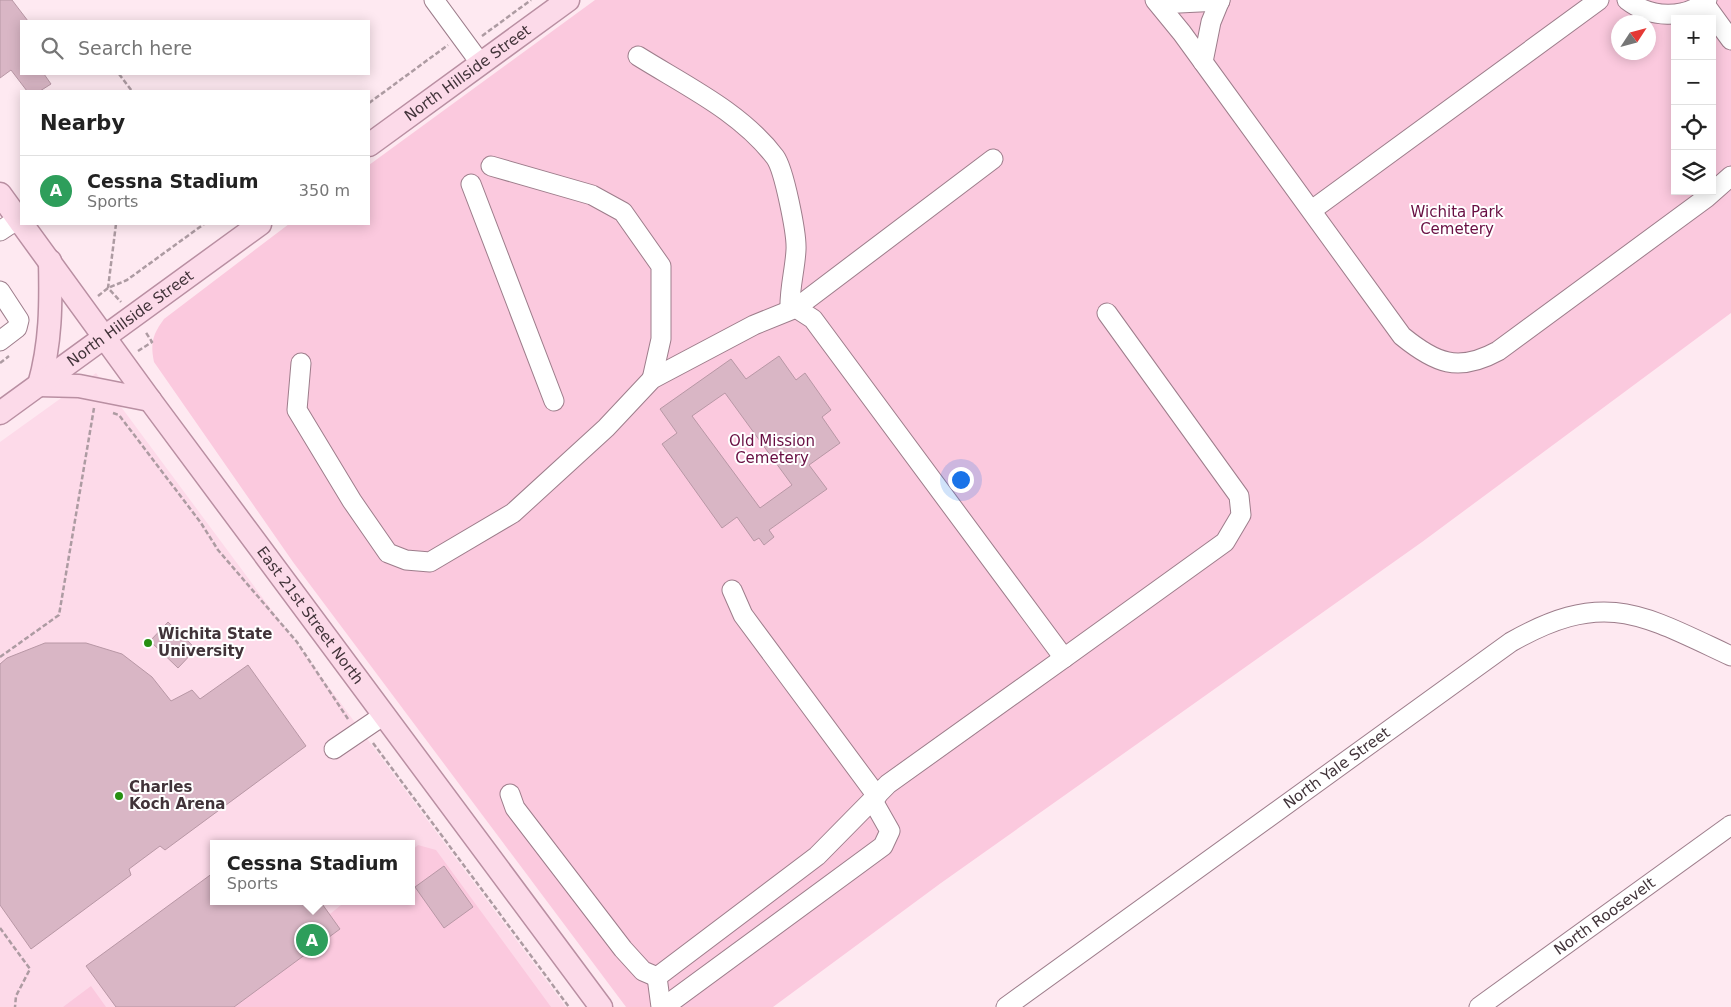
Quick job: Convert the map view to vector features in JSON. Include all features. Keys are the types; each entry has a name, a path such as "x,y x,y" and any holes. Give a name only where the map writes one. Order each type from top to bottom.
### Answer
{"main road":[{"name":"North Hillside Street","path":"370,144 568,0"},
{"name":"East 21st Street North","path":"0,194 20,221"},
{"name":"East 21st Street North","path":"23,225 150,400 601,1007"},
{"name":"North Hillside Street","path":"0,413 259,225"},
{"path":"50,261 51,326 47,356 39,385 79,386 150,400"}],"street":[{"path":"434,0 480,64"},
{"path":"1157,2 1220,0 1211,22 1203,62"},
{"path":"1312,210 1599,0"},
{"path":"1627,0 1641,9 1662,14 1684,12 1706,1 1731,40"},
{"path":"1157,2 1312,210 1402,336 1432,358 1448,362 1467,363 1482,360 1498,351 1706,198 1731,176"},
{"path":"638,56 738,119 777,159 792,214 796,249 790,294 793,309"},
{"path":"301,362 297,410 352,501 388,553 406,560 430,562 513,513 606,428 652,379 754,326 793,309 993,159"},
{"path":"491,166 592,195 623,212 661,266 661,339 652,379"},
{"path":"471,184 554,401"},
{"path":"0,231 20,222"},
{"path":"0,290 19,320 17,328 0,341"},
{"path":"793,309 813,319 1064,658"},
{"path":"657,977 817,856 888,784 1225,542 1241,515 1239,496 1107,313"},
{"path":"657,977 663,1007 883,846 890,830 875,799 743,615 732,590"},
{"name":"North Yale Street","path":"1006,1007 1511,642 1542,624 1579,613 1622,612 1655,621 1731,656"},
{"path":"334,749 384,715"},
{"path":"510,794 516,808 623,949 643,971 657,977"},
{"name":"North Roosevelt","path":"1480,1007 1731,825"}],"path":[{"path":"120,75 131,90"},
{"path":"116,225 108,288 127,280 203,225"},
{"path":"0,657 60,616 94,407 102,410"},
{"path":"111,412 119,415 201,523 218,550 297,642 354,726 373,743 569,1007"},
{"path":"0,928 30,969 16,996 16,1007"}],"shaded area":[{"name":"Wichita State University","path":"96,373 566,1007 0,1007 0,442"}],"green space":[{"name":"Old Mission Cemetery","path":"595,0 1731,0 1731,313 1422,542 941,883 773,1007 626,1007 293,562 154,362 152,349 157,329 164,319 288,225 370,225 370,164"},
{"path":"418,845 436,850 551,1007 116,1007 86,966 210,875 210,905 323,905 330,914 341,905 415,905 415,848"},
{"path":"91,986 106,1007 63,1007"}],"building":[{"path":"0,0 12,0 27,20 20,20 20,75 45,75 51,84 42,90 26,90 11,70 0,78"},
{"path":"779,356 796,380 805,373 831,410 822,417 840,443 809,465 827,489 769,530 774,537 764,545 759,538 754,541 737,517 722,528 662,444 677,433 660,409 731,359 746,379","holes":["725,393 792,485 760,508 692,416"]},
{"path":"168,622 196,649 178,668 150,641"},
{"name":"Charles Koch Arena","path":"45,643 86,643 122,654 152,677 171,701 192,690 200,699 248,665 306,746 165,850 160,846 129,869 131,875 31,949 0,905 0,664 7,658"},
{"path":"444,866 473,907 444,928 415,887"},
{"path":"210,875 210,905 323,905 340,929 234,1007 116,1007 86,966"}],"place":[{"name":"Wichita State University","path":"148,643"},
{"name":"Charles Koch Arena","path":"119,796"},
{"name":"Cessna Stadium","path":"312,940"}],"park label":[{"name":"Wichita Park Cemetery","path":"1457,220"}]}
